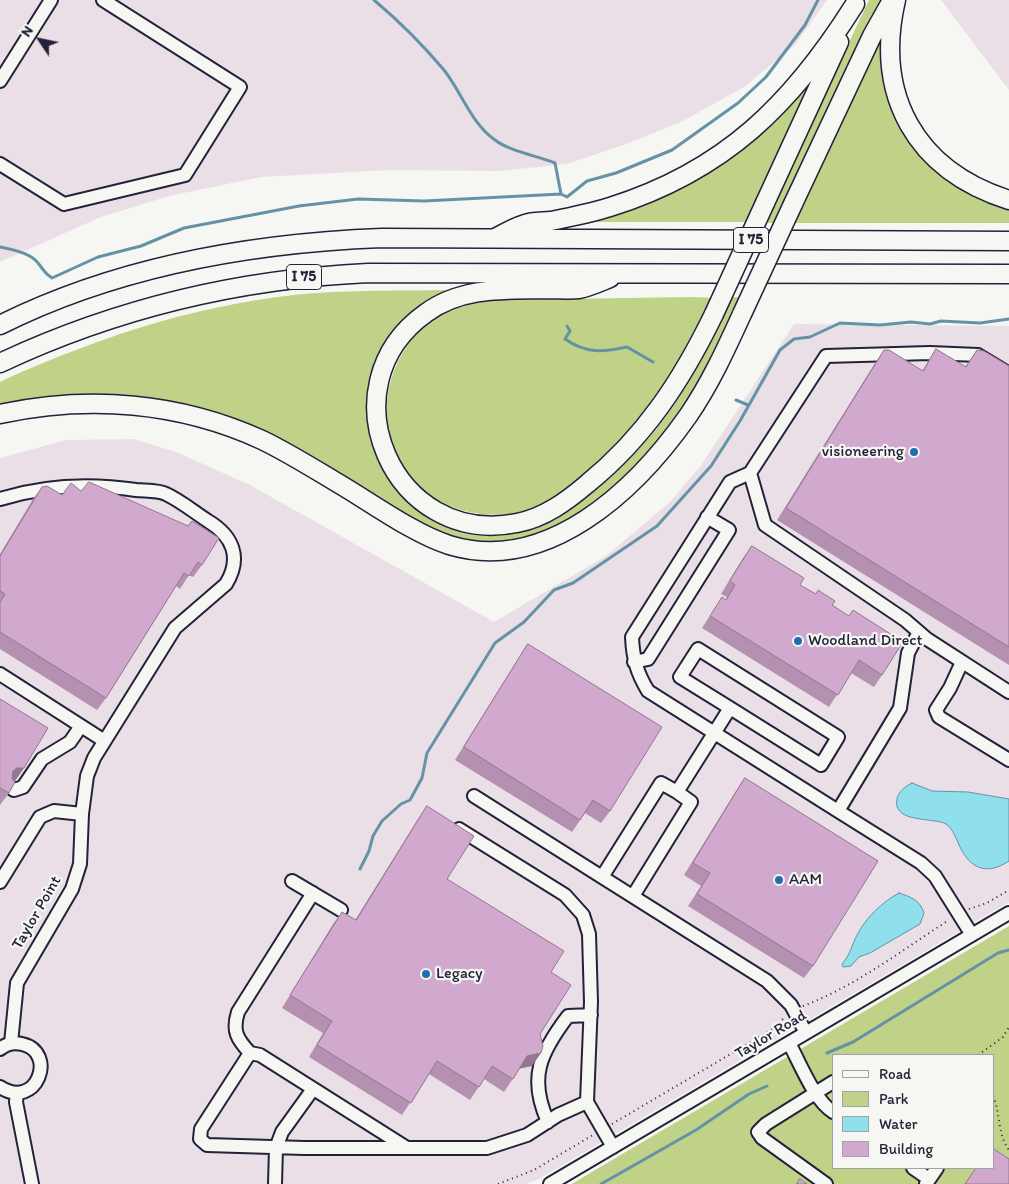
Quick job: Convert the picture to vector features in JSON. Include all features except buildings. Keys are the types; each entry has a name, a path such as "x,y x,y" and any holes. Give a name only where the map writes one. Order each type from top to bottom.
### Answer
{"highway":[{"path":"0,414 45,406 91,403 141,406 191,415 238,430 283,451 434,539 481,551 512,551 543,543 572,528 609,501 642,470 688,415 714,372 872,36 892,0"},
{"path":"896,0 890,37 889,60 896,94 908,122 925,148 946,168 971,185 1009,200"},
{"path":"622,274 579,289 487,290 465,294 437,305 420,317 403,333 390,352 380,376 375,408 384,453 398,478 418,499 456,520 482,525 518,523 532,519 560,504 596,477 645,429 684,373 714,314 825,76 856,2"},
{"path":"492,239 525,223 594,212 638,198 703,166 746,135 782,102 823,52 856,2"},
{"name":"I 75","path":"0,325 80,292 125,277 244,250 332,240 1009,241"},
{"name":"I 75","path":"0,363 96,323 185,297 258,283 368,273 1009,274"}],"street":[{"path":"0,81 50,0"},
{"path":"0,164 64,204 185,175 240,87 103,0"},
{"path":"972,935 935,876 921,863 648,691 638,674 634,662 632,637 730,482 750,473 826,356 930,353 978,355 1009,374"},
{"path":"750,473 765,526 905,620 962,662 1009,692"},
{"name":"Taylor Point","path":"0,499 59,486 100,485 164,493 220,528 232,545 235,564 226,584 175,628 103,740 87,776 82,814 80,864 72,889 17,983 5,1046 26,1045 33,1049 41,1063 38,1080 33,1087 17,1093"},
{"path":"634,662 648,659 729,530 707,517"},
{"path":"838,811 900,708 908,653 919,632"},
{"path":"698,649 838,737 821,765 730,708 680,677 698,649"},
{"path":"962,662 950,688 936,710 939,717 1009,760"},
{"path":"0,674 103,740"},
{"path":"677,792 730,708"},
{"path":"11,788 14,790 23,787 42,759 70,742 81,726"},
{"path":"602,877 661,783 677,792 691,802 633,896"},
{"path":"474,796 767,981 791,1005 806,1033"},
{"path":"0,882 40,817 54,811 82,814"},
{"path":"452,825 565,895 584,915 589,934 591,1015 587,1102 613,1147"},
{"path":"292,881 341,910"},
{"path":"313,893 238,1012 234,1024 234,1034 250,1053 260,1055 406,1148"},
{"name":"Taylor Road","path":"550,1184 1009,913"},
{"path":"548,1122 539,1102 537,1076 543,1054 568,1016 591,1015"},
{"path":"789,1043 815,1091 827,1108 832,1111"},
{"path":"250,1053 201,1129 200,1139 207,1145 276,1148 487,1148 527,1135 587,1102"},
{"path":"826,1184 762,1138 758,1132 766,1124 815,1091 832,1082"},
{"path":"0,1087 8,1092 17,1093 16,1102 32,1184"},
{"path":"275,1184 276,1148 282,1132 313,1089"},
{"path":"914,1169 927,1182 936,1169"}],"path":[{"path":"498,1184 534,1170 773,1030 794,1011 827,997 915,944 959,914 1009,890"},
{"path":"979,1054 1003,1037 1009,1027"},
{"path":"994,1099 1002,1136 1009,1150"}],"shaded area":[{"path":"0,0 827,0 794,46 744,87 683,121 629,143 567,164 498,171 389,170 261,177 169,196 101,217 0,262"},
{"path":"941,0 1009,0 1009,90"},
{"path":"794,324 1009,326 1009,902 539,1179 526,1184 0,1184 0,458 66,440 134,439 176,452 250,485 494,622 606,556 670,502 702,464"}],"green space":[{"path":"869,0 882,0 778,223 764,223"},
{"path":"878,40 883,42 899,119 1009,207 1009,223 794,223"},
{"path":"805,88 810,90 749,222 594,222 595,218 664,195 701,177"},
{"path":"445,290 445,294 409,317 396,331 391,340 373,379 369,412 371,436 378,458 390,478 404,496 422,511 442,523 478,533 492,534 512,533 530,525 609,476 634,454 652,435 682,391 730,297 743,297 691,397 661,441 607,495 565,525 502,546 444,536 209,414 0,407 0,382 81,348 157,322 196,312 276,297 364,291"},
{"path":"713,298 688,349 666,386 636,425 592,471 577,484 547,503 516,513 499,515 482,514 450,506 422,490 406,473 394,452 388,430 387,407 390,384 398,363 409,343 425,326 441,315 476,303 495,300"},
{"path":"1009,926 1009,1184 572,1184"}],"water":[{"path":"912,783 932,791 968,792 1009,799 1009,861 994,868 981,868 969,861 964,855 949,826 941,822 907,816 901,812 897,807 898,796 903,789"},
{"path":"899,893 911,898 920,905 924,913 920,924 870,953 859,957 851,966 843,967 842,964 857,935 869,917 880,906"}],"waterway":[{"path":"374,0 428,51 444,70 479,125 487,133 501,144 555,163 561,194"},
{"path":"0,247 21,252 31,257 52,278 98,257 141,246 184,228 299,206 358,199 424,201 561,194 567,197 587,181 616,173 672,150 738,103 766,77 805,25 818,0"},
{"path":"360,869 369,851 373,836 382,821 401,804 410,800 422,778 427,753 495,643 524,622 554,590 573,583 657,526 711,466 740,421 780,350 794,339 810,337 840,323 880,325 911,322 930,324 941,321 980,323 1009,319"},
{"path":"567,326 570,331 565,339 580,347 603,351 627,347 653,362"},
{"path":"736,400 748,405"},
{"path":"827,1053 853,1042 998,953 1009,950"},
{"path":"601,1184 696,1130 749,1094 767,1086"}],"place":[{"name":"visioneering","path":"914,452"},
{"name":"Woodland Direct","path":"798,641"},
{"name":"AAM","path":"779,880"},
{"name":"Legacy","path":"426,974"}]}
